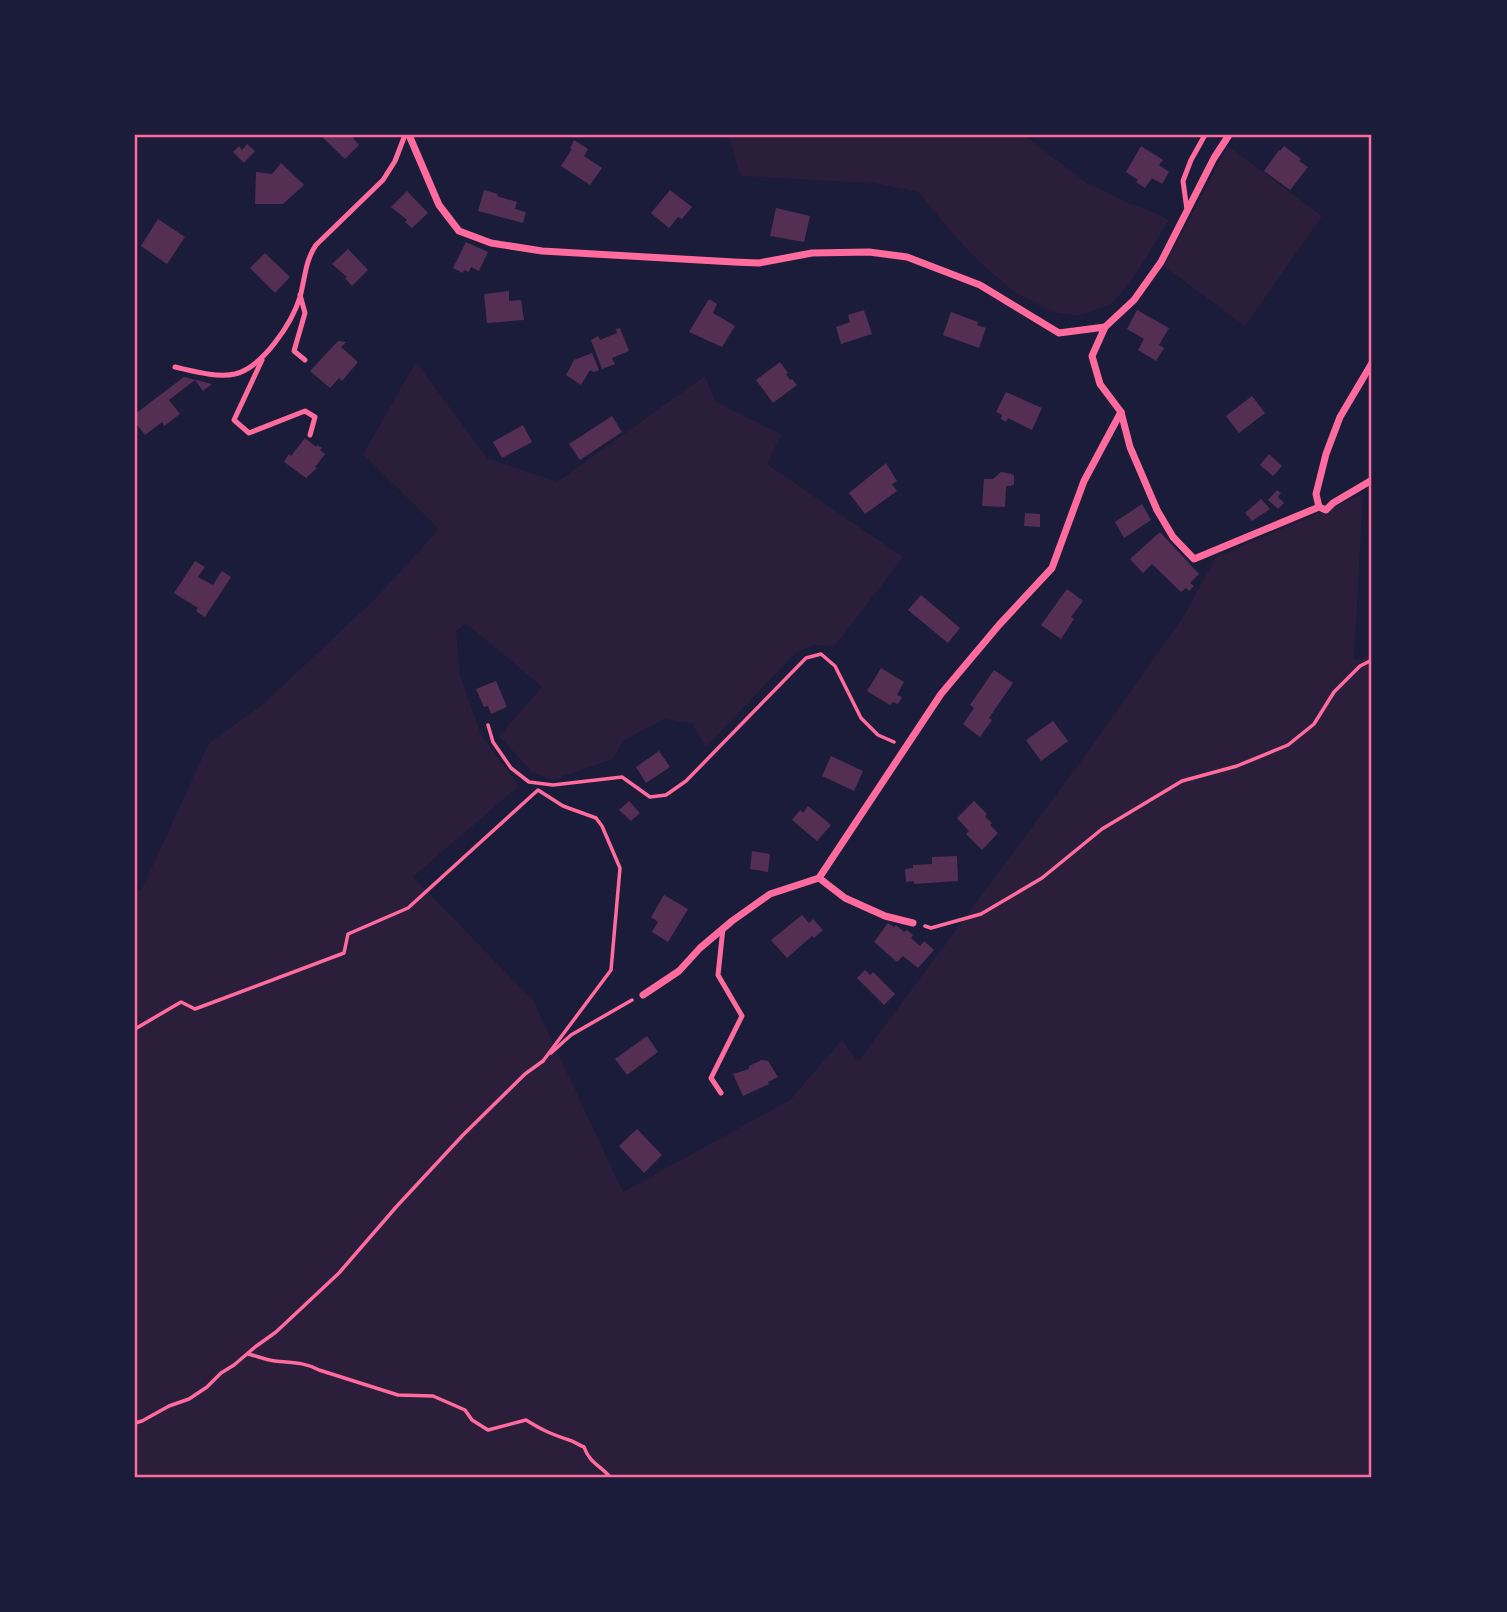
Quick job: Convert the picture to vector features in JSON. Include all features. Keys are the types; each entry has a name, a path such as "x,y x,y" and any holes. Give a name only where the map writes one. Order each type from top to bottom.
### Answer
{"street":[{"path":"407,135 439,205 459,231 491,243 542,251 734,262 759,262 812,253 869,252 895,255 907,257 980,285 1059,333 1105,327"},
{"path":"1229,135 1214,158 1161,262 1134,300 1105,327 1092,356 1100,384 1121,412 1130,447 1157,510 1173,537 1194,559 1319,508 1326,510 1372,480"},
{"path":"1319,508 1316,494 1326,454 1340,417 1372,363"},
{"path":"643,995 679,971 723,928 770,894 819,878 941,694 1052,568 1084,481 1121,412"},
{"path":"819,878 845,898 885,916 913,923"}],"lane":[{"path":"175,368 235,374 254,365 265,354 294,312 309,254 383,180 396,161 407,135"},
{"path":"1187,211 1183,181 1205,135"},
{"path":"300,295 305,313 295,351 306,360"},
{"path":"265,354 234,420 249,433 304,411 315,417 310,435"},
{"path":"721,1093 711,1078 742,1016 718,975 723,928"}],"path":[{"path":"488,725 493,742 511,768 529,782 553,785 622,776 650,797 666,794 686,782 806,658 821,654 835,666 861,718 878,735 906,747"},
{"path":"913,923 931,928 981,914 1042,878 1102,829 1182,782 1237,766 1288,745 1314,724 1334,692 1360,666 1372,660"},
{"path":"135,1029 181,1002 195,1009 344,953 348,934 408,908 538,790 564,806 596,818 620,868 611,970 543,1060"},
{"path":"135,1423 188,1399 207,1387 221,1373 276,1332 339,1272 463,1135 525,1074 571,1035 643,995"},
{"path":"248,1354 272,1361 310,1365 398,1395 433,1396 465,1410 472,1420 488,1430 526,1420 550,1434 584,1447 590,1460 610,1477"}],"shaded area":[{"path":"723,135 1023,135 1087,183 1169,220 1130,283 1111,304 1078,316 1052,312 1016,293 988,270 962,244 919,192 873,183 740,176 731,142"},
{"path":"1228,146 1322,216 1245,326 1164,266"},
{"path":"416,362 487,458 557,482 705,376 716,402 781,434 767,464 903,557 835,646 813,645 795,653 706,747 692,723 664,719 623,741 613,759 552,780 532,772 499,736 542,687 466,623 456,631 460,675 481,735 519,786 413,877 533,1000 623,1192 790,1100 842,1040 858,1062 1081,761 1182,619 1216,557 1363,494 1354,660 1372,655 1372,1477 135,1477 135,893 143,887 209,743 262,705 376,598 439,529 363,454"}],"building":[{"path":"320,135 356,135 353,138 359,145 345,159"},
{"path":"574,140 588,149 584,156 602,168 590,185 561,166 572,149 570,148"},
{"path":"247,144 255,151 244,163 233,152 239,146 242,150"},
{"path":"1141,146 1163,160 1159,165 1169,172 1162,184 1152,178 1145,188 1126,172"},
{"path":"1284,146 1308,167 1290,190 1264,171"},
{"path":"281,163 304,185 283,204 255,204 256,172 272,174"},
{"path":"484,190 517,202 515,209 526,212 523,223 478,211"},
{"path":"670,190 692,207 682,219 678,217 669,228 651,213"},
{"path":"407,191 428,213 412,228 405,222 407,220 391,207"},
{"path":"776,208 810,216 804,242 770,236"},
{"path":"158,219 185,237 167,264 141,246"},
{"path":"466,242 488,252 479,271 471,267 469,272 464,270 463,273 453,268"},
{"path":"348,249 368,270 352,286 345,278 347,277 332,264"},
{"path":"265,253 290,277 275,293 250,268"},
{"path":"509,291 509,301 521,300 524,320 487,323 484,294"},
{"path":"709,299 717,304 713,313 735,326 722,347 689,332"},
{"path":"864,310 872,334 841,344 836,327 850,322 848,315"},
{"path":"1137,310 1169,328 1159,345 1164,348 1156,361 1138,350 1144,339 1127,329"},
{"path":"951,312 978,322 977,325 986,328 979,348 943,335"},
{"path":"620,328 629,351 612,358 615,364 602,369 591,340 598,336 600,340 617,333 616,329"},
{"path":"338,341 346,342 341,347 358,362 342,381 339,378 330,388 310,371"},
{"path":"592,353 599,370 590,370 581,385 566,375 574,360"},
{"path":"780,362 790,380 797,385 773,403 756,380"},
{"path":"184,377 212,384 203,391 195,380 169,400 180,414 164,426 162,422 145,435 135,422 135,414"},
{"path":"1006,392 1042,408 1032,430 1008,418 1006,422 1001,419 1002,415 996,412"},
{"path":"1252,396 1265,413 1239,433 1226,416"},
{"path":"612,416 622,432 580,460 569,444"},
{"path":"523,425 532,442 502,458 493,442"},
{"path":"305,438 316,447 317,445 322,448 320,450 325,454 315,467 317,468 306,478 284,462"},
{"path":"1269,454 1282,466 1273,476 1260,465"},
{"path":"886,463 897,481 892,484 897,491 865,514 849,493"},
{"path":"1001,472 1014,476 1014,484 1006,486 1005,507 982,506 984,479 993,479"},
{"path":"1277,490 1281,493 1278,497 1284,503 1278,509 1268,500"},
{"path":"1261,499 1270,509 1252,521 1245,513"},
{"path":"1142,504 1151,520 1124,538 1115,522"},
{"path":"1025,513 1040,514 1040,527 1024,526"},
{"path":"1160,532 1199,574 1190,583 1194,586 1189,591 1186,588 1181,592 1152,564 1143,573 1130,559"},
{"path":"195,561 205,567 198,577 213,585 222,571 231,577 205,617 196,611 198,608 174,593"},
{"path":"1067,589 1083,601 1071,617 1074,619 1061,639 1041,625"},
{"path":"921,595 960,628 948,643 908,610"},
{"path":"881,668 904,682 897,695 902,697 898,704 893,702 890,705 867,691"},
{"path":"994,670 1013,683 989,718 992,720 980,737 963,724 974,708 970,705"},
{"path":"496,681 507,707 491,714 488,706 484,707 476,689"},
{"path":"1053,721 1068,741 1041,761 1026,740"},
{"path":"659,751 670,767 646,783 636,767"},
{"path":"831,756 863,771 854,791 822,776"},
{"path":"629,801 640,813 631,821 619,810"},
{"path":"974,801 987,814 985,817 998,833 982,850 966,834 969,831 957,818"},
{"path":"808,806 831,825 817,841 792,820 800,810 803,813"},
{"path":"752,851 770,854 768,872 750,869"},
{"path":"957,856 958,881 914,884 914,881 906,882 905,869 913,868 913,865 932,864 932,857"},
{"path":"664,895 688,909 668,942 652,932 658,922 651,917"},
{"path":"802,915 809,923 813,919 823,930 787,958 771,940"},
{"path":"888,923 894,927 896,925 904,932 907,930 920,946 924,941 934,950 918,968 903,956 897,962 874,942"},
{"path":"865,970 870,975 873,972 895,994 884,1005 857,978"},
{"path":"647,1036 658,1052 627,1075 615,1059"},
{"path":"762,1060 768,1061 778,1077 743,1096 733,1074 749,1069 749,1066"},
{"path":"637,1129 662,1155 644,1173 619,1146"}]}
